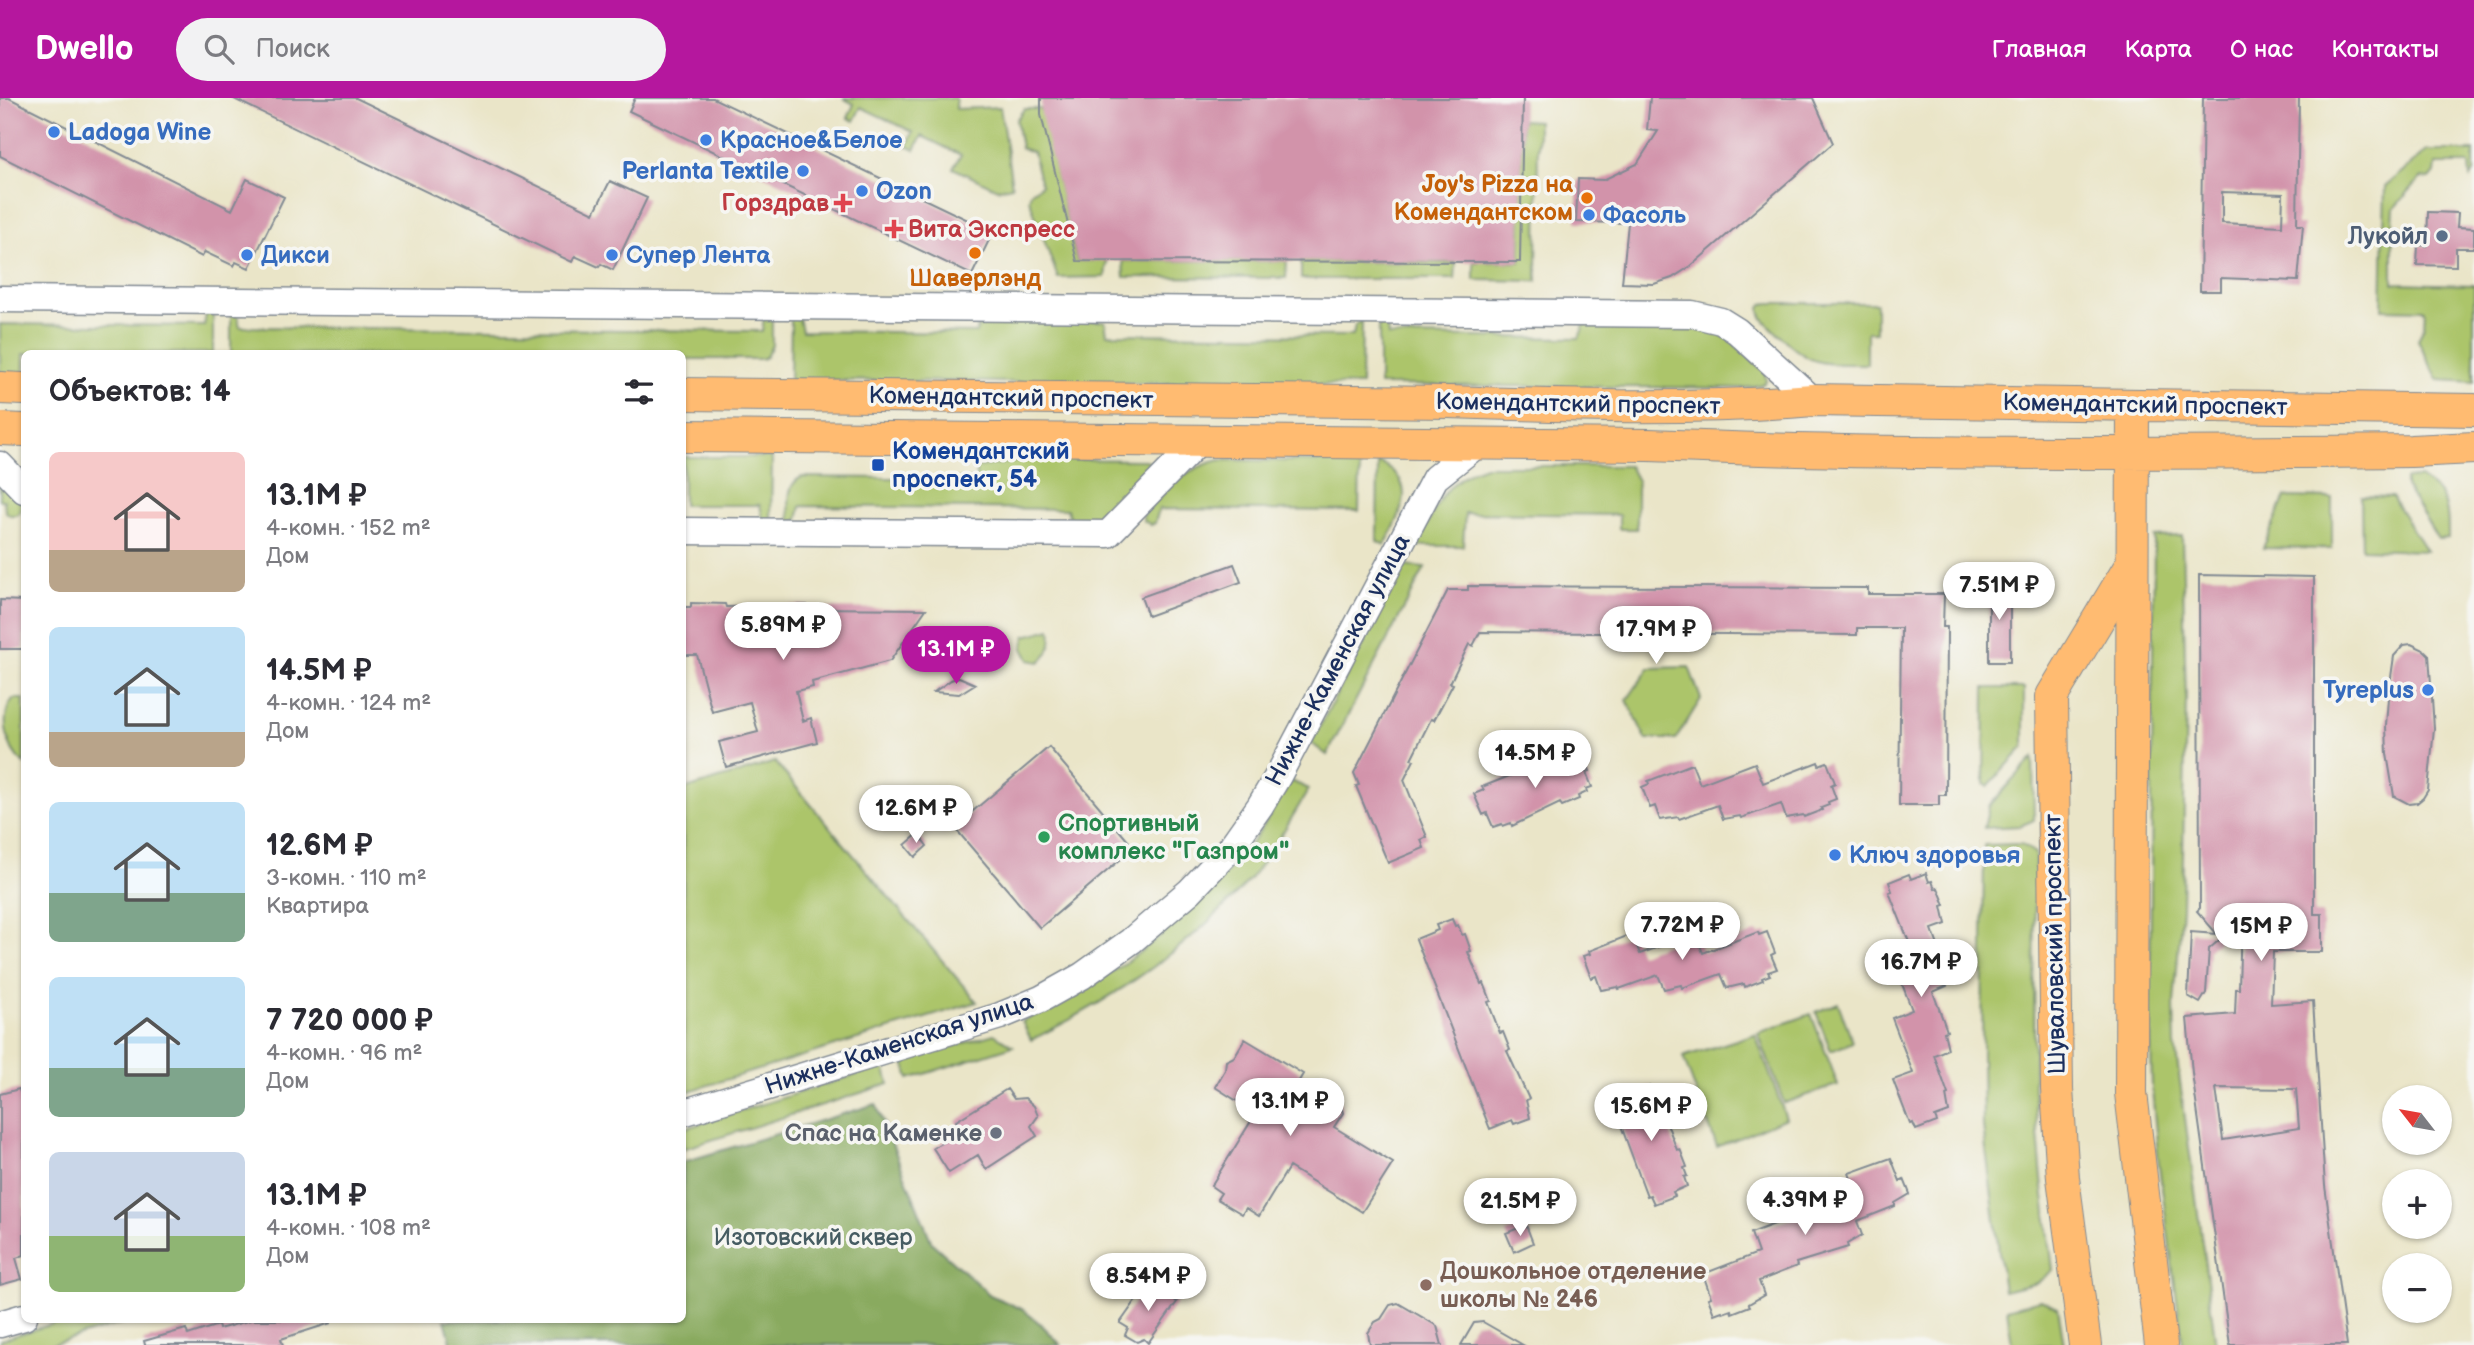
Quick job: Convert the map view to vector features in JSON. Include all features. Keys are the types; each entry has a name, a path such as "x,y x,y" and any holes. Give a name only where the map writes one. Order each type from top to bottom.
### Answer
{"main road":[{"path":"0,388 21,389"},
{"name":"Комендантский проспект","path":"686,394 1563,406 1739,406 1813,400 2474,410"},
{"path":"2133,405 2131,1093 2161,1345"},
{"path":"0,429 21,429"},
{"name":"Комендантский проспект","path":"686,436 1649,444 1795,451 2133,453 2474,448"},
{"name":"Шуваловский проспект","path":"2085,1345 2063,1178 2057,1088 2052,696 2132,563"}],"street":[{"path":"0,299 1048,306 1692,314 1721,321 1737,331 1813,400"},
{"path":"686,531 1108,534 1199,441"},
{"path":"1417,442 1435,478"},
{"name":"Нижне-Каменская улица","path":"686,1112 1000,1016 1041,999 1082,976 1131,942 1190,891 1228,850 1260,806 1435,478 1479,443"},
{"path":"0,465 21,487"},
{"path":"0,1324 21,1318"}],"green space":[{"path":"843,98 956,98 956,109 1000,107 1012,186 997,189 953,168 961,155 922,136 915,150 907,146 913,132 861,107 854,121 848,118 854,104"},
{"path":"1024,109 1041,109 1077,261 1107,260 1105,277 1058,278 1029,199 1031,192 1041,185 1033,152 1021,148 1016,120"},
{"path":"1522,120 1538,121 1537,281 1474,280 1474,262 1520,262"},
{"path":"2427,151 2474,151 2474,173 2470,178 2469,164 2436,164 2435,173 2430,179 2421,178 2394,208 2393,225 2387,225 2387,236 2393,236 2393,283 2474,285 2474,382 2438,380 2418,340 2424,326 2425,310 2382,309 2385,186"},
{"path":"1123,261 1287,261 1286,278 1124,277"},
{"path":"1301,261 1456,263 1455,279 1301,279"},
{"path":"1769,303 1876,303 1876,332 1867,332 1867,364 1825,363 1807,357 1764,320 1760,308"},
{"path":"213,311 213,350 21,350 21,374 0,373 0,324 204,326 206,314"},
{"path":"231,311 237,314 240,327 762,331 764,318 772,316 772,345 766,357 761,359 686,359 686,350 231,350"},
{"path":"791,316 799,318 802,331 976,333 980,320 1105,321 1107,334 1353,336 1355,325 1362,321 1361,385 790,380"},
{"path":"1379,321 1387,324 1388,336 1579,338 1585,323 1695,324 1729,338 1765,372 1766,381 1744,388 1379,385"},
{"path":"686,457 772,457 771,522 763,520 760,505 686,505"},
{"path":"1034,459 1146,460 1154,465 1155,470 1118,506 1097,518 1085,521 1071,522 1067,509 801,506 798,520 790,522 790,491 802,477 976,479 976,467"},
{"path":"1220,460 1360,462 1359,511 1159,509 1155,523 1151,525 1143,520 1143,515 1177,481 1195,469"},
{"path":"1378,462 1399,479 1404,499 1385,545 1377,541"},
{"path":"1485,466 1629,466 1637,481 1637,529 1619,529 1619,515 1465,513 1463,546 1417,546 1442,497 1450,487 1459,479"},
{"path":"2420,478 2436,490 2444,503 2448,518 2448,538 2438,539 2405,486 2405,479"},
{"path":"0,482 21,502 21,510 17,515 10,515 5,511 4,500 0,500"},
{"path":"2361,496 2392,497 2426,551 2362,549"},
{"path":"2285,497 2332,498 2332,549 2263,548"},
{"path":"2182,536 2186,701 2182,909 2174,1003 2175,1045 2216,1345 2183,1345 2159,1166 2152,1089 2150,1003 2154,537"},
{"path":"1404,566 1425,568 1327,755 1311,743"},
{"path":"1051,629 1052,639 1046,656 1039,662 1029,660 1023,648 1025,636"},
{"path":"1689,667 1701,699 1676,739 1646,739 1627,700 1649,668"},
{"path":"1985,688 2024,688 2024,747 1988,786 1984,784"},
{"path":"13,699 21,699 21,760 12,749 6,732 9,706"},
{"path":"2033,758 2034,820 2020,826 1984,828 1989,806"},
{"path":"775,762 977,1002 686,1092 686,789"},
{"path":"1291,781 1309,789 1261,864 1220,910 1171,954 1117,992 1031,1040 1022,1021 1082,991 1165,932 1237,861 1266,822"},
{"path":"2021,844 2035,853 2034,1088 2053,1270 2037,1283 2004,1291 1983,1126 1984,845"},
{"path":"1838,1003 1853,1042 1831,1051 1816,1012"},
{"path":"1811,1014 1838,1085 1784,1103 1758,1033"},
{"path":"994,1034 1013,1046 909,1079 904,1061"},
{"path":"1755,1034 1786,1118 1717,1147 1683,1057"},
{"path":"884,1066 889,1084 686,1148 686,1128"},
{"name":"Изотовский сквер","path":"876,1104 932,1243 990,1295 1022,1309 1061,1345 452,1345 446,1323 686,1323 686,1161"},
{"path":"2040,1300 2058,1307 2064,1345 2012,1345 2007,1309"},
{"path":"56,1323 122,1323 50,1345 0,1345 0,1340"}],"building":[{"path":"0,98 9,98 232,210 247,179 284,197 249,268 236,262 234,266 205,252 202,257 0,156"},
{"path":"232,98 356,98 594,213 610,181 647,198 613,270 575,256 572,262"},
{"path":"635,98 713,98 993,232 972,275 629,111"},
{"path":"1041,98 1523,98 1520,262 1077,261 1041,115"},
{"path":"1650,98 1813,98 1833,143 1691,266 1672,278 1654,284 1622,283 1628,223 1576,222 1578,179 1603,180 1637,164 1658,131 1647,130"},
{"path":"2203,98 2299,98 2297,225 2303,225 2298,281 2221,278 2221,291 2200,291","holes":["2222,192 2283,194 2282,226 2222,223"]},
{"name":"Лукойл","path":"2428,212 2458,213 2457,227 2474,228 2474,248 2456,248 2456,266 2417,265 2418,245 2427,246"},
{"path":"1234,564 1241,582 1148,616 1141,597"},
{"path":"1989,573 2010,592 2010,662 1989,662"},
{"path":"2199,575 2314,577 2314,914 2322,914 2322,952 2273,952 2271,1004 2313,1001 2325,1186 2347,1345 2230,1345 2192,1073 2187,1018 2235,1014 2236,989 2239,989 2241,921 2209,949 2206,993 2200,1003 2188,996 2191,932 2217,934 2197,911 2200,908","holes":["2216,1088 2296,1089 2299,1128 2223,1140"]},
{"path":"1468,586 1868,588 1868,594 1944,594 1943,627 1947,627 1946,795 1939,795 1939,805 1899,805 1901,628 1857,628 1857,635 1480,632 1473,646 1469,644 1450,683 1453,684 1434,720 1431,719 1404,780 1427,837 1421,840 1424,848 1388,863 1356,786 1359,785 1354,773 1448,590 1468,590"},
{"path":"0,600 21,601 21,649 0,649"},
{"path":"691,603 725,604 726,607 807,605 807,608 926,609 890,661 812,682 813,687 796,691 803,721 811,718 817,742 726,767 719,742 758,732 750,702 712,712 697,655 686,655 686,607 691,607"},
{"path":"2411,644 2429,655 2434,728 2428,790 2417,803 2409,804 2394,796 2387,754 2386,726 2394,656 2404,645"},
{"path":"959,677 975,684 959,694 934,692 951,680"},
{"name":"Спортивный комплекс \"Газпром\"","path":"1049,747 1134,848 1040,928 954,827"},
{"path":"1574,750 1575,753 1582,750 1590,771 1586,772 1592,787 1578,796 1579,799 1562,806 1560,803 1512,826 1511,823 1493,827 1487,813 1483,815 1474,794 1484,790 1482,787"},
{"path":"1818,762 1819,765 1827,762 1835,783 1831,785 1836,799 1828,802 1829,805 1821,808 1822,810 1804,817 1786,818 1781,804 1741,818 1723,819 1718,805 1679,819 1660,820 1655,806 1650,808 1642,787 1649,784 1648,781 1692,764 1700,784 1755,763 1763,783"},
{"path":"918,834 927,846 915,857 905,845"},
{"path":"1926,873 1929,882 1932,881 1935,889 1938,888 1945,905 1942,906 1946,924 1932,929 1946,968 1943,969 1947,986 1933,992 1947,1031 1944,1032 1948,1049 1934,1055 1948,1094 1949,1112 1935,1117 1937,1122 1916,1130 1913,1123 1910,1124 1893,1080 1913,1073 1892,1018 1912,1010 1891,955 1911,947 1889,892 1892,891 1889,882 1909,874 1911,879"},
{"path":"1452,919 1462,935 1465,934 1471,951 1468,952 1481,984 1484,983 1500,1033 1503,1032 1510,1050 1507,1051 1529,1099 1526,1100 1530,1118 1514,1124 1512,1120 1490,1129 1416,939 1438,930 1436,925"},
{"path":"1758,932 1759,935 1767,932 1775,953 1771,955 1777,969 1768,972 1770,975 1762,978 1763,980 1745,987 1744,984 1727,988 1721,974 1682,988 1681,985 1664,989 1658,975 1619,989 1601,990 1596,976 1591,978 1583,956 1590,954 1589,951 1632,934 1640,954 1695,933 1703,953"},
{"path":"1245,1039 1303,1074 1290,1096 1325,1088 1339,1098 1343,1113 1334,1127 1393,1163 1362,1212 1289,1167 1259,1216 1246,1208 1242,1214 1217,1199 1221,1193 1211,1186 1256,1113 1215,1087 1225,1070 1226,1061 1234,1057"},
{"path":"1650,1086 1652,1093 1655,1092 1659,1101 1662,1100 1668,1117 1665,1118 1677,1150 1680,1149 1687,1167 1684,1168 1687,1176 1684,1177 1687,1186 1673,1192 1675,1196 1654,1204 1650,1195 1647,1196 1613,1104 1613,1096 1634,1088 1635,1092"},
{"path":"19,1089 21,1092 21,1256 16,1258 21,1279 0,1285 0,1094"},
{"name":"Спас на Каменке","path":"1007,1089 1014,1099 1025,1098 1034,1106 1038,1116 1031,1126 1037,1136 986,1169 978,1155 949,1173 933,1148 962,1130 956,1121"},
{"path":"1891,1158 1900,1181 1904,1179 1910,1194 1895,1203 1895,1206 1857,1221 1862,1235 1847,1244 1848,1247 1796,1263 1797,1266 1759,1281 1764,1295 1749,1304 1750,1306 1732,1313 1731,1310 1714,1314 1703,1274 1758,1253 1751,1233 1856,1193 1849,1173"},
{"path":"1526,1225 1533,1243 1514,1252 1506,1233"},
{"path":"1149,1282 1155,1286 1162,1285 1177,1302 1148,1343 1144,1339 1137,1342 1125,1335 1128,1328 1120,1323"},
{"path":"1398,1303 1437,1326 1442,1345 1370,1345 1368,1333 1375,1322 1381,1319 1390,1305"},
{"path":"1483,1322 1523,1345 1461,1345 1474,1323"},
{"path":"240,1323 331,1323 281,1339 283,1345 145,1345 144,1341 186,1329 188,1335 218,1325 219,1329"}],"place":[{"name":"Ladoga Wine","path":"54,132"},
{"name":"Красное&Белое","path":"706,140"},
{"name":"Perlanta Textile","path":"803,171"},
{"name":"Ozon","path":"862,191"},
{"name":"Joy's Pizza на Комендантском","path":"1587,198"},
{"name":"Горздрав","path":"843,203"},
{"name":"Фасоль","path":"1589,215"},
{"name":"Вита Экспресс","path":"894,229"},
{"name":"Лукойл","path":"2442,236"},
{"name":"Шаверлэнд","path":"975,253"},
{"name":"Дикси","path":"247,255"},
{"name":"Супер Лента","path":"612,255"},
{"name":"Комендантский проспект, 54","path":"878,465"},
{"name":"Tyreplus","path":"2428,690"},
{"name":"Спортивный комплекс \"Газпром\"","path":"1044,837"},
{"name":"Ключ здоровья","path":"1835,855"},
{"name":"Спас на Каменке","path":"996,1133"},
{"name":"Дошкольное отделение школы № 246","path":"1426,1285"}]}
